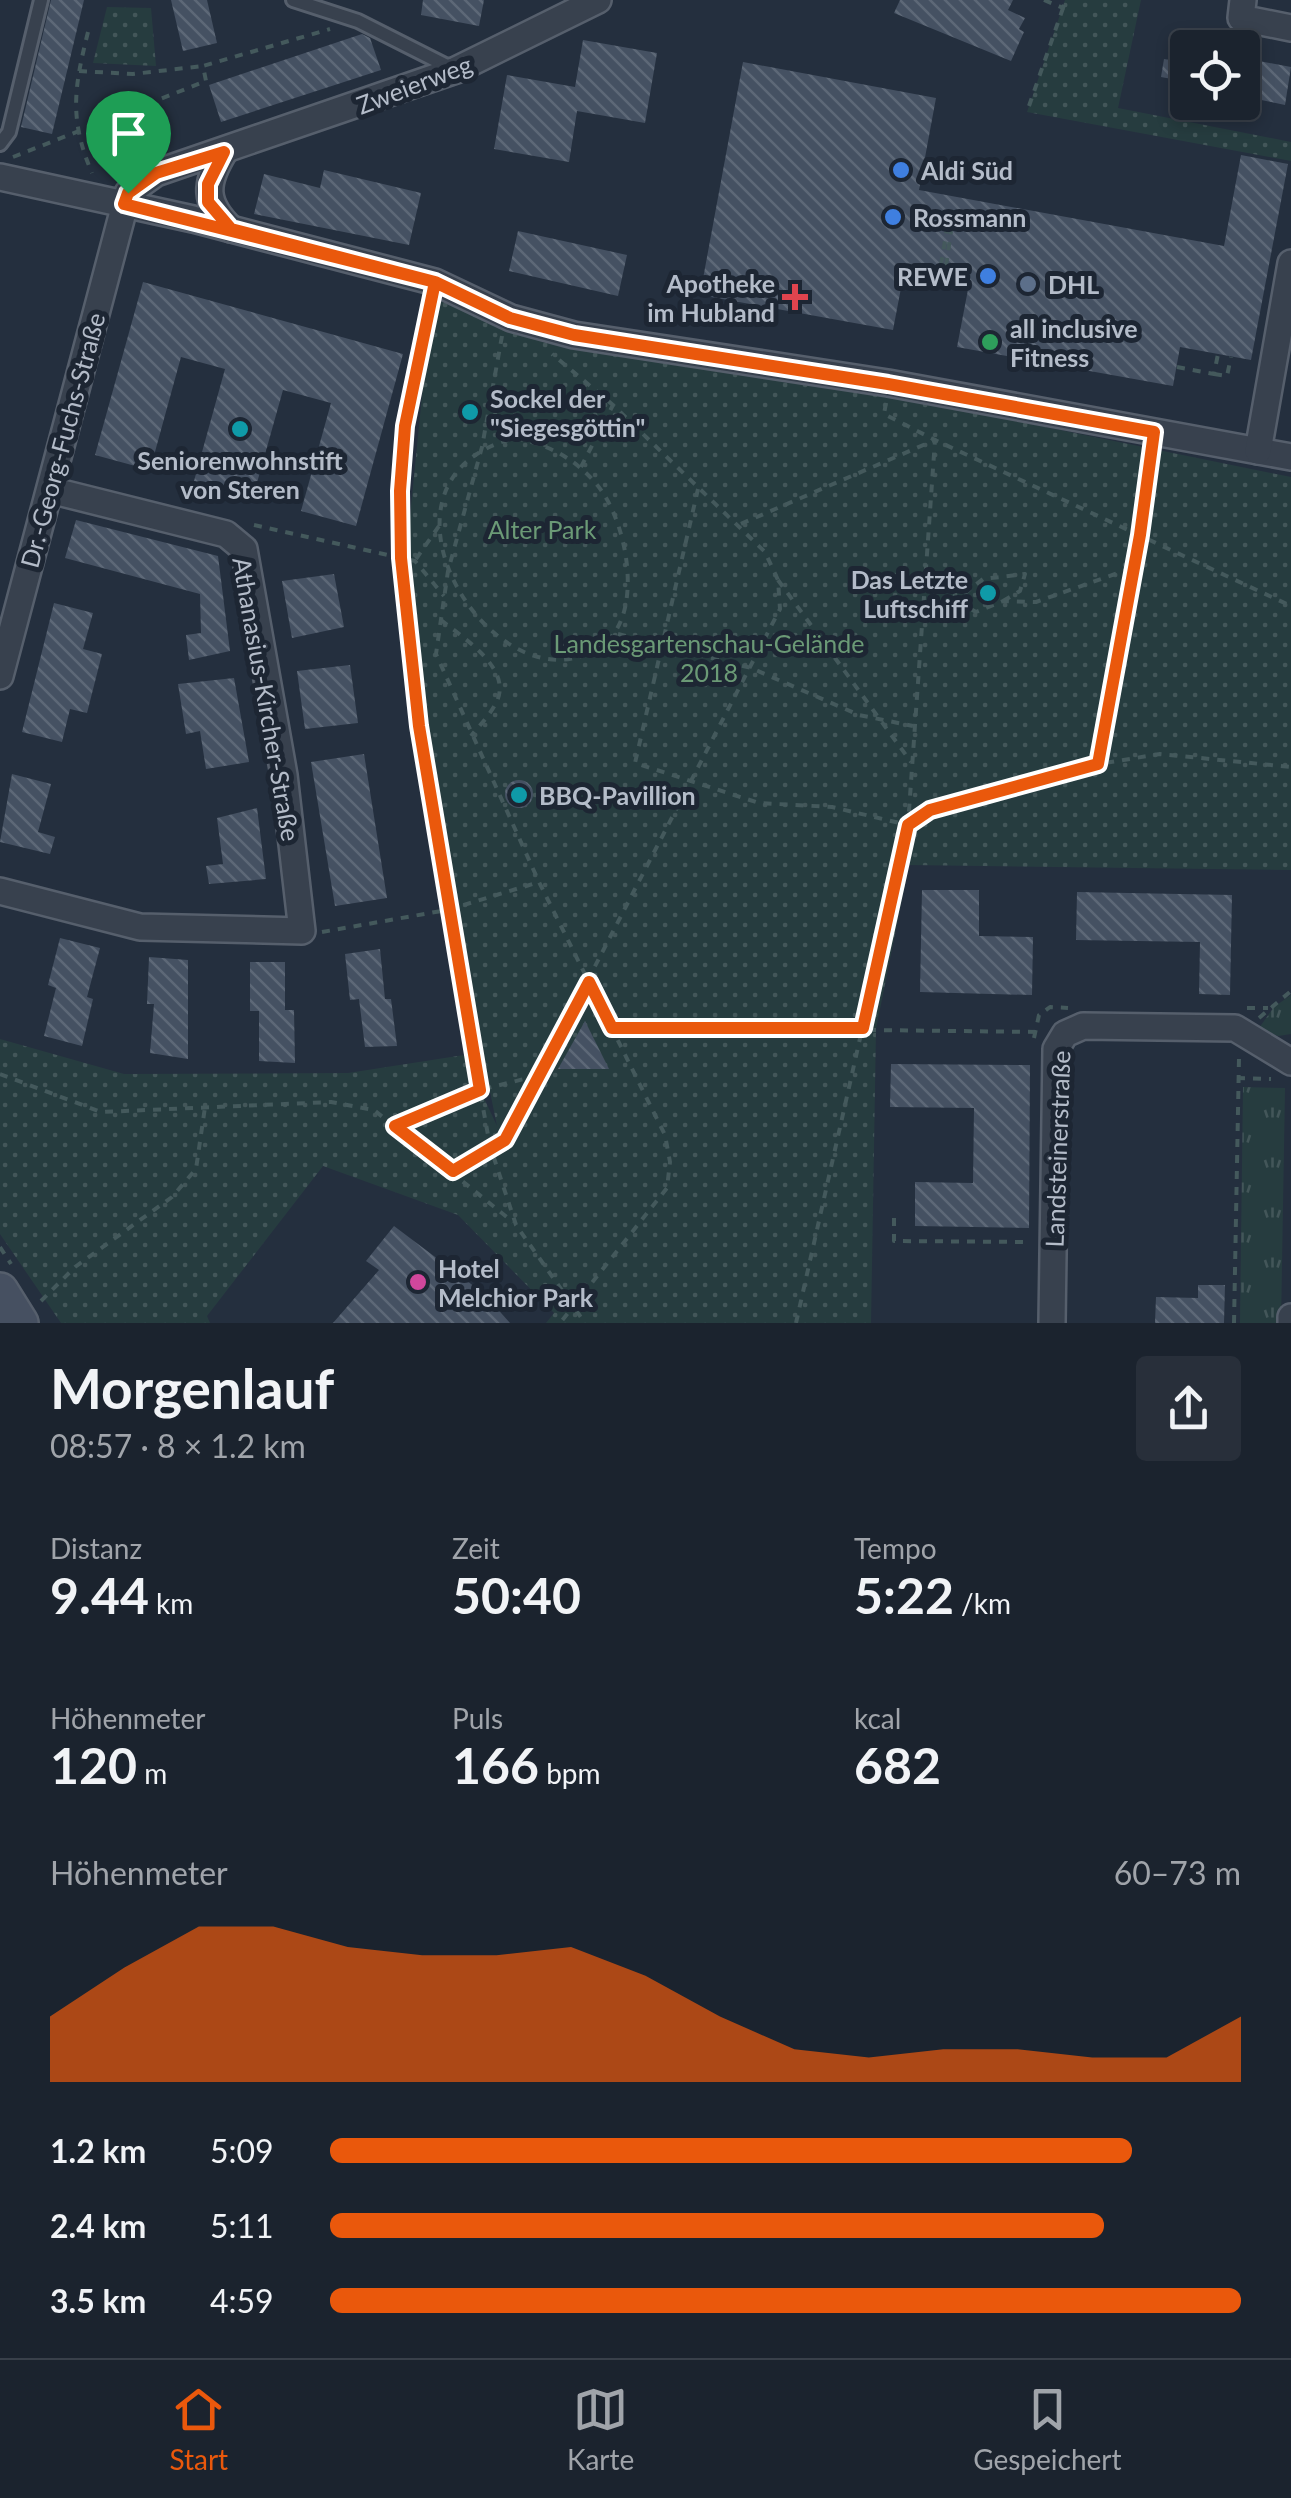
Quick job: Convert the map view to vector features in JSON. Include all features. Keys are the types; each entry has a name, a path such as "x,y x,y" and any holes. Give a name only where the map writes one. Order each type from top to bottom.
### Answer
{"street":[{"name":"Zweierweg","path":"113,202 156,173 456,70 598,0"},
{"path":"1243,0 1242,18 1291,28"},
{"path":"224,152 208,184 208,202 231,229"},
{"path":"0,176 231,229 435,282 510,318 574,335 888,384 1291,457"},
{"name":"Dr.-Georg-Fuchs-Straße","path":"0,676 50,490 113,202"},
{"path":"1258,451 1291,263"},
{"name":"Athanasius-Kircher-Straße","path":"50,490 226,534 244,549 284,775 302,931"},
{"path":"0,892 140,928 302,931"},
{"name":"Landsteinerstraße","path":"1052,1323 1056,1049 1060,1040 1082,1026 1235,1028 1250,1034 1289,1071"},
{"path":"0,1291 29,1314"}],"lane":[{"path":"0,144 10,132 41,0"},
{"path":"293,0 358,21 456,70"}],"path":[{"path":"1044,0 1062,8"},
{"path":"1030,106 1065,0"},
{"path":"79,71 133,74 204,66 358,21"},
{"path":"88,32 79,71 76,134 113,202"},
{"path":"0,163 206,81 204,66"},
{"path":"944,265 951,217"},
{"path":"435,282 405,426 400,491 401,558 419,726 447,910 490,1146 516,1225"},
{"path":"560,1323 667,1188 670,1162 665,1135 539,882 436,654 448,571 482,446 501,339 510,318 613,405 766,552 778,580 911,762"},
{"path":"1214,374 1218,354"},
{"path":"1177,367 1228,376 1231,356"},
{"path":"888,384 884,414 1291,606"},
{"path":"580,468 613,405"},
{"path":"1098,764 1135,567 1154,432"},
{"path":"514,438 548,444 601,490 617,525 626,562 626,598 616,634 588,656 554,662 518,652 490,630 448,571 438,526 443,490 457,466 482,446 514,438"},
{"path":"736,526 935,440"},
{"path":"796,1323 908,825 935,440"},
{"path":"698,488 635,762 691,784 760,803 832,807 908,825 930,810 1098,764 1160,754 1291,766"},
{"path":"226,534 256,525 415,561 444,596"},
{"path":"415,561 438,526"},
{"path":"1003,601 1036,602 1135,567"},
{"path":"1025,574 1020,590 976,612 960,603 960,596 980,580 1025,574"},
{"path":"453,1171 505,1140 780,610 778,580"},
{"path":"980,580 994,605"},
{"path":"441,620 490,662 497,675 498,702 471,736"},
{"path":"616,634 750,668 859,716 913,726"},
{"path":"302,931 327,932 447,910 539,882"},
{"path":"1234,1323 1236,1078 1250,1034 1268,1008 1291,991"},
{"path":"1034,1046 1039,1016 1050,1007 1074,1008"},
{"path":"1229,1008 1268,1008"},
{"path":"612,1028 1034,1029 1060,1040"},
{"path":"1236,1078 1289,1071"},
{"path":"0,1074 100,1112 330,1102 374,1110 516,1225 585,1323"},
{"path":"395,1126 480,1090 540,1075"},
{"path":"29,1314 75,1267 172,1197 196,1169 205,1107"},
{"path":"894,1218 894,1241 1053,1242"}],"green space":[{"path":"1065,0 1141,0 1118,108 1291,142 1291,161 1027,112"},
{"path":"107,7 151,8 156,66 93,63"},
{"name":"Landesgartenschau-Gelände 2018","path":"432,295 532,332 927,403 1291,477 1291,870 909,865 876,1029 871,1323 546,1323 554,1313 458,1215 323,1166 207,1316 210,1323 61,1323 0,1234 0,1039 124,1074 348,1073 464,1055 497,1126 448,885 406,557"},
{"path":"1291,995 1291,1034 1278,1036 1259,1028 1274,1007"},
{"path":"1243,1087 1285,1088 1281,1323 1240,1323"}],"building":[{"path":"51,0 84,0 52,134 21,127"},
{"path":"171,0 207,0 217,43 183,51"},
{"path":"423,0 484,0 479,26 421,15"},
{"path":"900,0 1013,0 1008,10 1025,18 1019,29 1024,32 1011,61 894,13"},
{"path":"362,34 370,38 381,70 221,122 209,85"},
{"path":"583,40 657,53 645,123 577,111 569,162 494,149 507,75 575,87"},
{"path":"1164,59 1170,60 1170,79 1161,77"},
{"path":"1260,61 1291,67 1285,105 1260,100"},
{"path":"743,62 936,98 919,190 1224,246 1241,155 1288,164 1251,360 1180,347 1173,386 957,347 970,279 905,267 893,330 700,295"},
{"path":"324,170 421,193 409,245 254,214 264,174 320,188"},
{"path":"518,231 627,255 618,296 509,271"},
{"name":"Seniorenwohnstift von Steren","path":"143,282 403,354 356,526 301,511 331,403 283,390 253,497 194,481 225,369 181,357 150,470 95,455"},
{"path":"76,520 218,556 230,651 189,660 186,635 201,633 200,594 65,558"},
{"path":"334,574 344,627 292,638 282,581"},
{"path":"54,603 93,613 83,649 102,654 87,713 70,709 62,742 22,732"},
{"path":"350,665 358,723 305,729 297,671"},
{"path":"234,678 249,762 206,769 200,731 186,734 178,684"},
{"path":"364,754 387,898 335,906 311,762"},
{"path":"12,774 51,784 38,832 55,837 50,854 0,842"},
{"name":"BBQ-Pavillion","path":"519,780 529,784 533,794 529,804 519,808 509,804 505,794 509,784"},
{"path":"257,808 266,879 209,884 206,866 223,864 217,818"},
{"path":"922,890 979,890 979,936 1033,937 1032,995 920,992"},
{"path":"1077,892 1232,895 1230,995 1199,994 1200,942 1076,940"},
{"path":"60,938 100,948 87,997 93,999 82,1046 44,1036 56,988 48,985"},
{"path":"380,949 385,999 391,999 397,1046 365,1047 359,999 350,1000 345,954"},
{"path":"149,957 188,960 188,1059 150,1053 154,1004 147,1004"},
{"path":"250,962 285,962 285,1010 294,1010 295,1063 259,1061 259,1011 250,1011"},
{"path":"585,1021 609,1069 558,1069"},
{"path":"891,1064 1030,1065 1029,1228 915,1226 915,1182 973,1183 974,1108 890,1107"},
{"name":"Hotel Melchior Park","path":"394,1226 483,1293 510,1323 333,1323 379,1270 366,1261"},
{"path":"1198,1285 1225,1285 1224,1323 1155,1323 1156,1297 1198,1298"}],"place":[{"name":"Aldi Süd","path":"901,170"},
{"name":"Rossmann","path":"893,217"},
{"name":"REWE","path":"988,276"},
{"name":"DHL","path":"1028,284"},
{"name":"Apotheke im Hubland","path":"795,297"},
{"name":"all inclusive Fitness","path":"990,342"},
{"name":"Sockel der \"Siegesgöttin\"","path":"470,412"},
{"name":"Seniorenwohnstift von Steren","path":"240,429"},
{"name":"Das Letzte Luftschiff","path":"988,593"},
{"name":"BBQ-Pavillion","path":"519,795"},
{"name":"Hotel Melchior Park","path":"418,1282"}],"route":[{"path":"128,193 124,204 435,282 405,426 400,491 401,558 419,726 480,1090 395,1126 453,1171 505,1140 589,982 612,1028 863,1028 908,825 930,810 1098,764 1140,535 1154,432 661,346 574,335 510,318 435,282 231,229 208,202 208,184 224,152 156,173 128,193"}],"park label":[{"name":"Alter Park","path":"542,529"}]}
